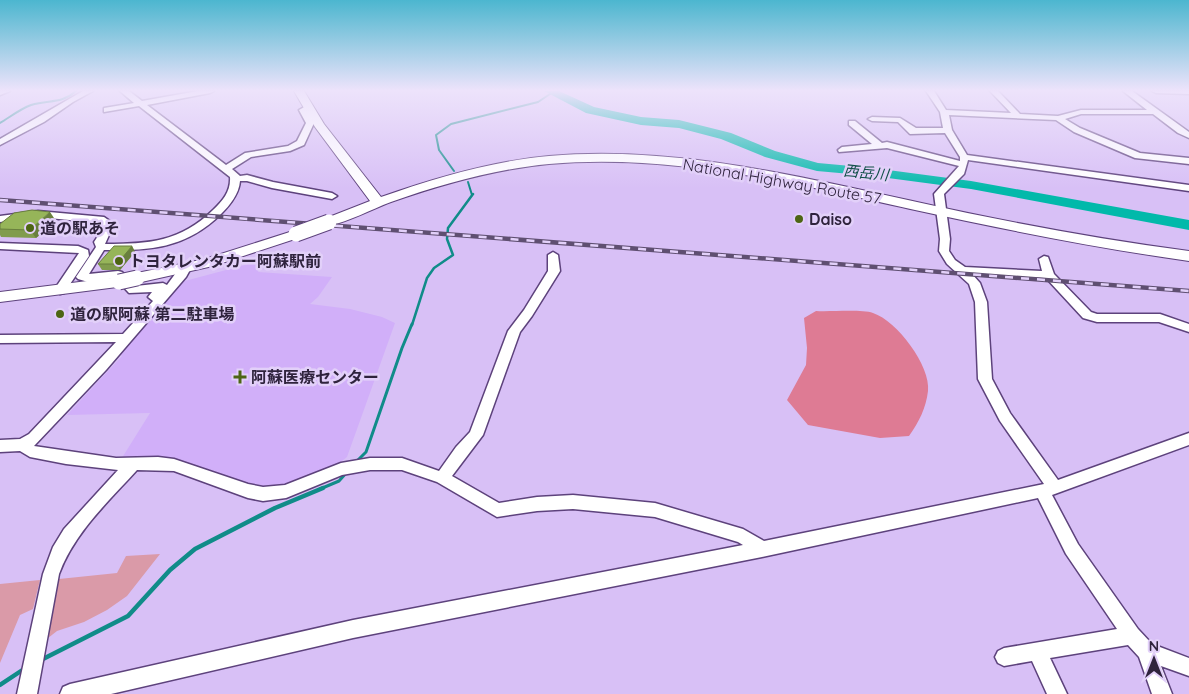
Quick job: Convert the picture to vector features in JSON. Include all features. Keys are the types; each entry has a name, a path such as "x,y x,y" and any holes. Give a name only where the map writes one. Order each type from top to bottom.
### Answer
{"highway":[{"path":"318,123 377,201"},
{"name":"National Highway Route 57","path":"0,297 119,282 228,258 329,222 377,201 436,182 498,167 550,160 633,158 741,170 942,212 1088,240 1189,256"}],"street":[{"path":"0,142 35,123"},
{"path":"101,247 153,246 169,243 189,235 205,225 234,192 235,176 166,123"},
{"path":"226,169 248,156 290,148 301,143 310,123"},
{"path":"852,123 879,145"},
{"path":"904,123 912,131 948,130"},
{"path":"947,123 964,161 958,176 941,190 939,194 946,239 944,251 951,262 962,270 974,283 981,302 985,379 1048,489 1072,549 1132,635 1146,651 1162,694"},
{"path":"1067,123 1077,130 1138,156 1189,161"},
{"path":"1171,123 1189,135"},
{"path":"842,150 887,145 964,161 1189,188"},
{"path":"236,179 247,178 272,185 332,196"},
{"path":"0,219 38,214 104,220 109,224 98,242 101,247"},
{"path":"0,246 78,249 84,252 84,256 60,290"},
{"path":"101,247 82,277 118,274 132,290 163,287 142,311 147,314"},
{"path":"442,478 461,451 476,435 514,331 528,313 554,271 552,255"},
{"path":"1044,259 1050,275 1088,315 1097,318 1160,318 1189,328"},
{"path":"0,446 6,448 23,445 34,438 101,367 182,275 185,268"},
{"path":"962,270 1050,275"},
{"path":"0,339 126,338"},
{"path":"70,694 353,629 762,549 1048,489 1189,438"},
{"path":"23,445 30,451 47,455 116,464 174,464 248,491 262,494 286,491 341,470 370,464 402,464 442,478 497,510 537,504 572,502 655,510 702,522 743,536 762,549"},
{"path":"29,686 51,574 59,552 81,521 132,465"},
{"path":"1004,657 1132,635"},
{"path":"1037,651 1057,694"},
{"path":"1146,651 1189,668"}],"shaded area":[{"name":"阿蘇医療センター","path":"263,260 258,272 332,277 318,297 310,304 350,309 382,317 395,323 347,457 333,468 287,487 260,490 178,462 120,461 150,413 67,415 122,356 119,353 181,282"},
{"path":"816,311 873,313 892,325 911,346 924,369 928,391 921,415 909,436 880,438 808,425 787,400 806,365 807,348 804,318"},
{"path":"160,554 127,596 107,610 84,622 57,631 43,642 50,622 59,579 117,573 126,556"},
{"path":"40,580 33,609 20,615 0,663 0,584"}],"building":[{"path":"32,210 50,212 30,230 0,229 0,224 14,213"},
{"path":"114,246 132,246 117,264 98,264"}],"waterway":[{"path":"453,123 436,135 439,150 454,171"},
{"name":"西岳川","path":"671,123 726,136 770,154 817,167 873,172 971,185 1189,225"},
{"path":"468,182 472,195"},
{"path":"412,325 427,278 434,268 453,255 447,239 448,228 473,194"},
{"path":"356,462 366,452 412,324"},
{"path":"320,489 339,481 347,472"},
{"path":"41,660 128,616 170,570 195,549 275,508 323,488"},
{"path":"0,685 24,669"}],"railway":[{"path":"0,200 1189,291"}],"place":[{"name":"Daiso","path":"799,219"},
{"name":"道の駅あそ","path":"30,228"},
{"name":"トヨタレンタカー阿蘇駅前","path":"119,261"},
{"name":"道の駅阿蘇 第二駐車場","path":"60,314"},
{"name":"阿蘇医療センター","path":"240,377"}]}
